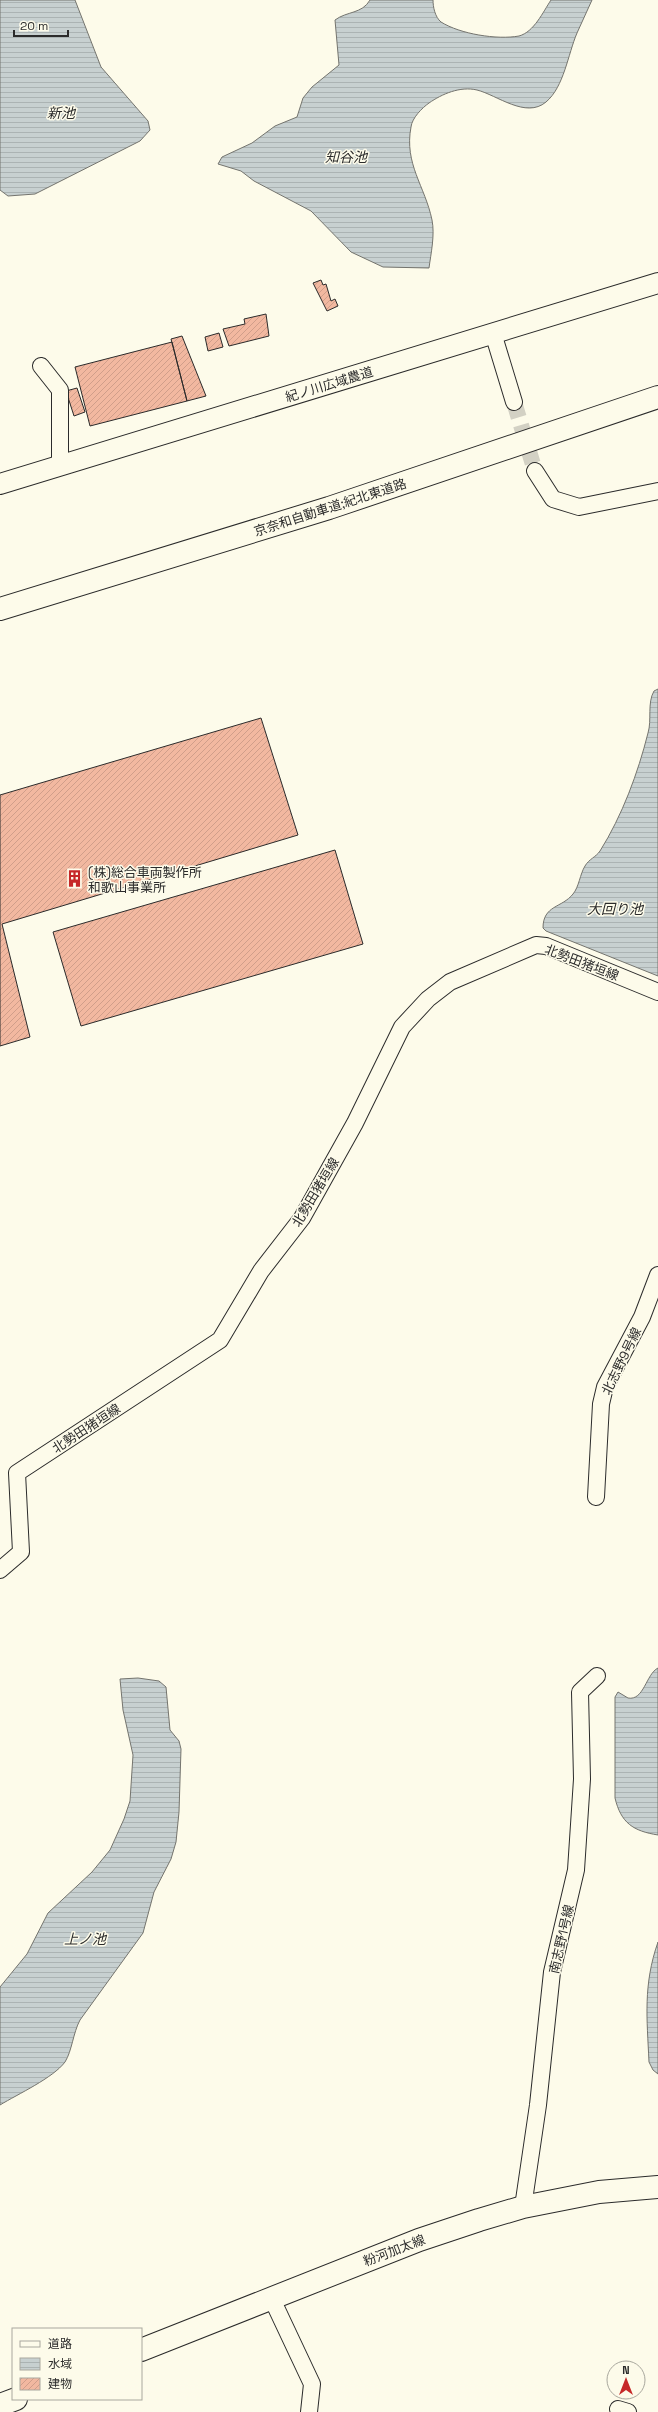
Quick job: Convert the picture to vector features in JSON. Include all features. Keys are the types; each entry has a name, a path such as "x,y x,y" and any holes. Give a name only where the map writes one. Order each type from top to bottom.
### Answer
{"main road":[{"name":"京奈和自動車道;紀北東道路","path":"0,609 329,508 658,398"},
{"name":"粉河加太線","path":"142,2350 419,2240 524,2207 599,2192 658,2187"},
{"path":"0,2405 13,2400"}],"street":[{"name":"紀ノ川広域農道","path":"0,484 658,283"},
{"path":"493,333 514,402"},
{"path":"41,366 60,390 60,466"},
{"path":"535,471 553,499 579,507 658,491"},
{"name":"北勢田猪垣線","path":"0,1570 21,1552 17,1472 220,1340 261,1271 302,1218 355,1124 402,1027 428,999 450,982 536,945 546,946 658,992"},
{"name":"北志野9号線","path":"596,1497 601,1404 605,1387 642,1317 658,1275"},
{"name":"南志野1号線","path":"524,2207 538,2105 552,1972 576,1870 582,1779 580,1692 597,1676"},
{"path":"272,2299 312,2384 309,2412"}],"water":[{"name":"新池","path":"0,0 75,0 101,67 148,121 150,130 140,141 35,194 8,196 0,190"},
{"name":"知谷池","path":"370,0 433,0 433,6 437,17 441,22 449,26 468,33 479,35 510,37 524,34 534,26 551,0 592,0 577,33 565,70 557,88 546,102 538,107 521,107 477,90 464,89 445,94 434,100 423,108 415,117 411,127 410,152 416,175 429,208 433,226 432,250 429,268 383,267 351,252 311,211 254,181 241,171 218,164 222,157 252,143 275,126 297,117 303,98 312,87 339,65 335,20 363,8"},
{"name":"大回り池","path":"658,689 658,976 546,931 543,928 546,915 569,899 575,891 585,866 600,851 622,809 644,748 649,728 652,696 654,691"},
{"path":"658,1668 658,1835 642,1831 629,1824 621,1814 615,1798 615,1697 618,1692 628,1698 633,1698 638,1695 650,1676"},
{"name":"上ノ池","path":"138,1678 159,1681 166,1687 170,1730 179,1741 181,1749 179,1812 176,1842 171,1859 154,1892 143,1933 80,2020 65,2062 60,2068 44,2080 0,2105 0,1987 27,1954 48,1913 92,1872 110,1850 124,1819 130,1801 133,1755 123,1710 120,1679"},
{"path":"658,1942 658,2074 653,2070 649,2062 647,2002 650,1973"}],"building":[{"path":"321,280 323,285 326,284 331,301 335,299 338,306 327,311 313,283"},
{"path":"266,314 269,336 229,346 223,329 245,324 244,319"},
{"path":"219,333 223,347 208,351 205,337"},
{"path":"182,336 206,396 187,401 171,339"},
{"path":"172,342 187,401 90,426 75,367"},
{"path":"77,388 85,412 74,416 66,391"},
{"name":"(株)総合車両製作所 和歌山事業所","path":"261,718 298,835 2,924 30,1037 0,1046 0,795"},
{"path":"335,850 363,944 81,1026 53,932"}],"tunnel":[{"path":"514,402 535,471"}],"place":[{"name":"(株)総合車両製作所 和歌山事業所","path":"75,879"}]}
